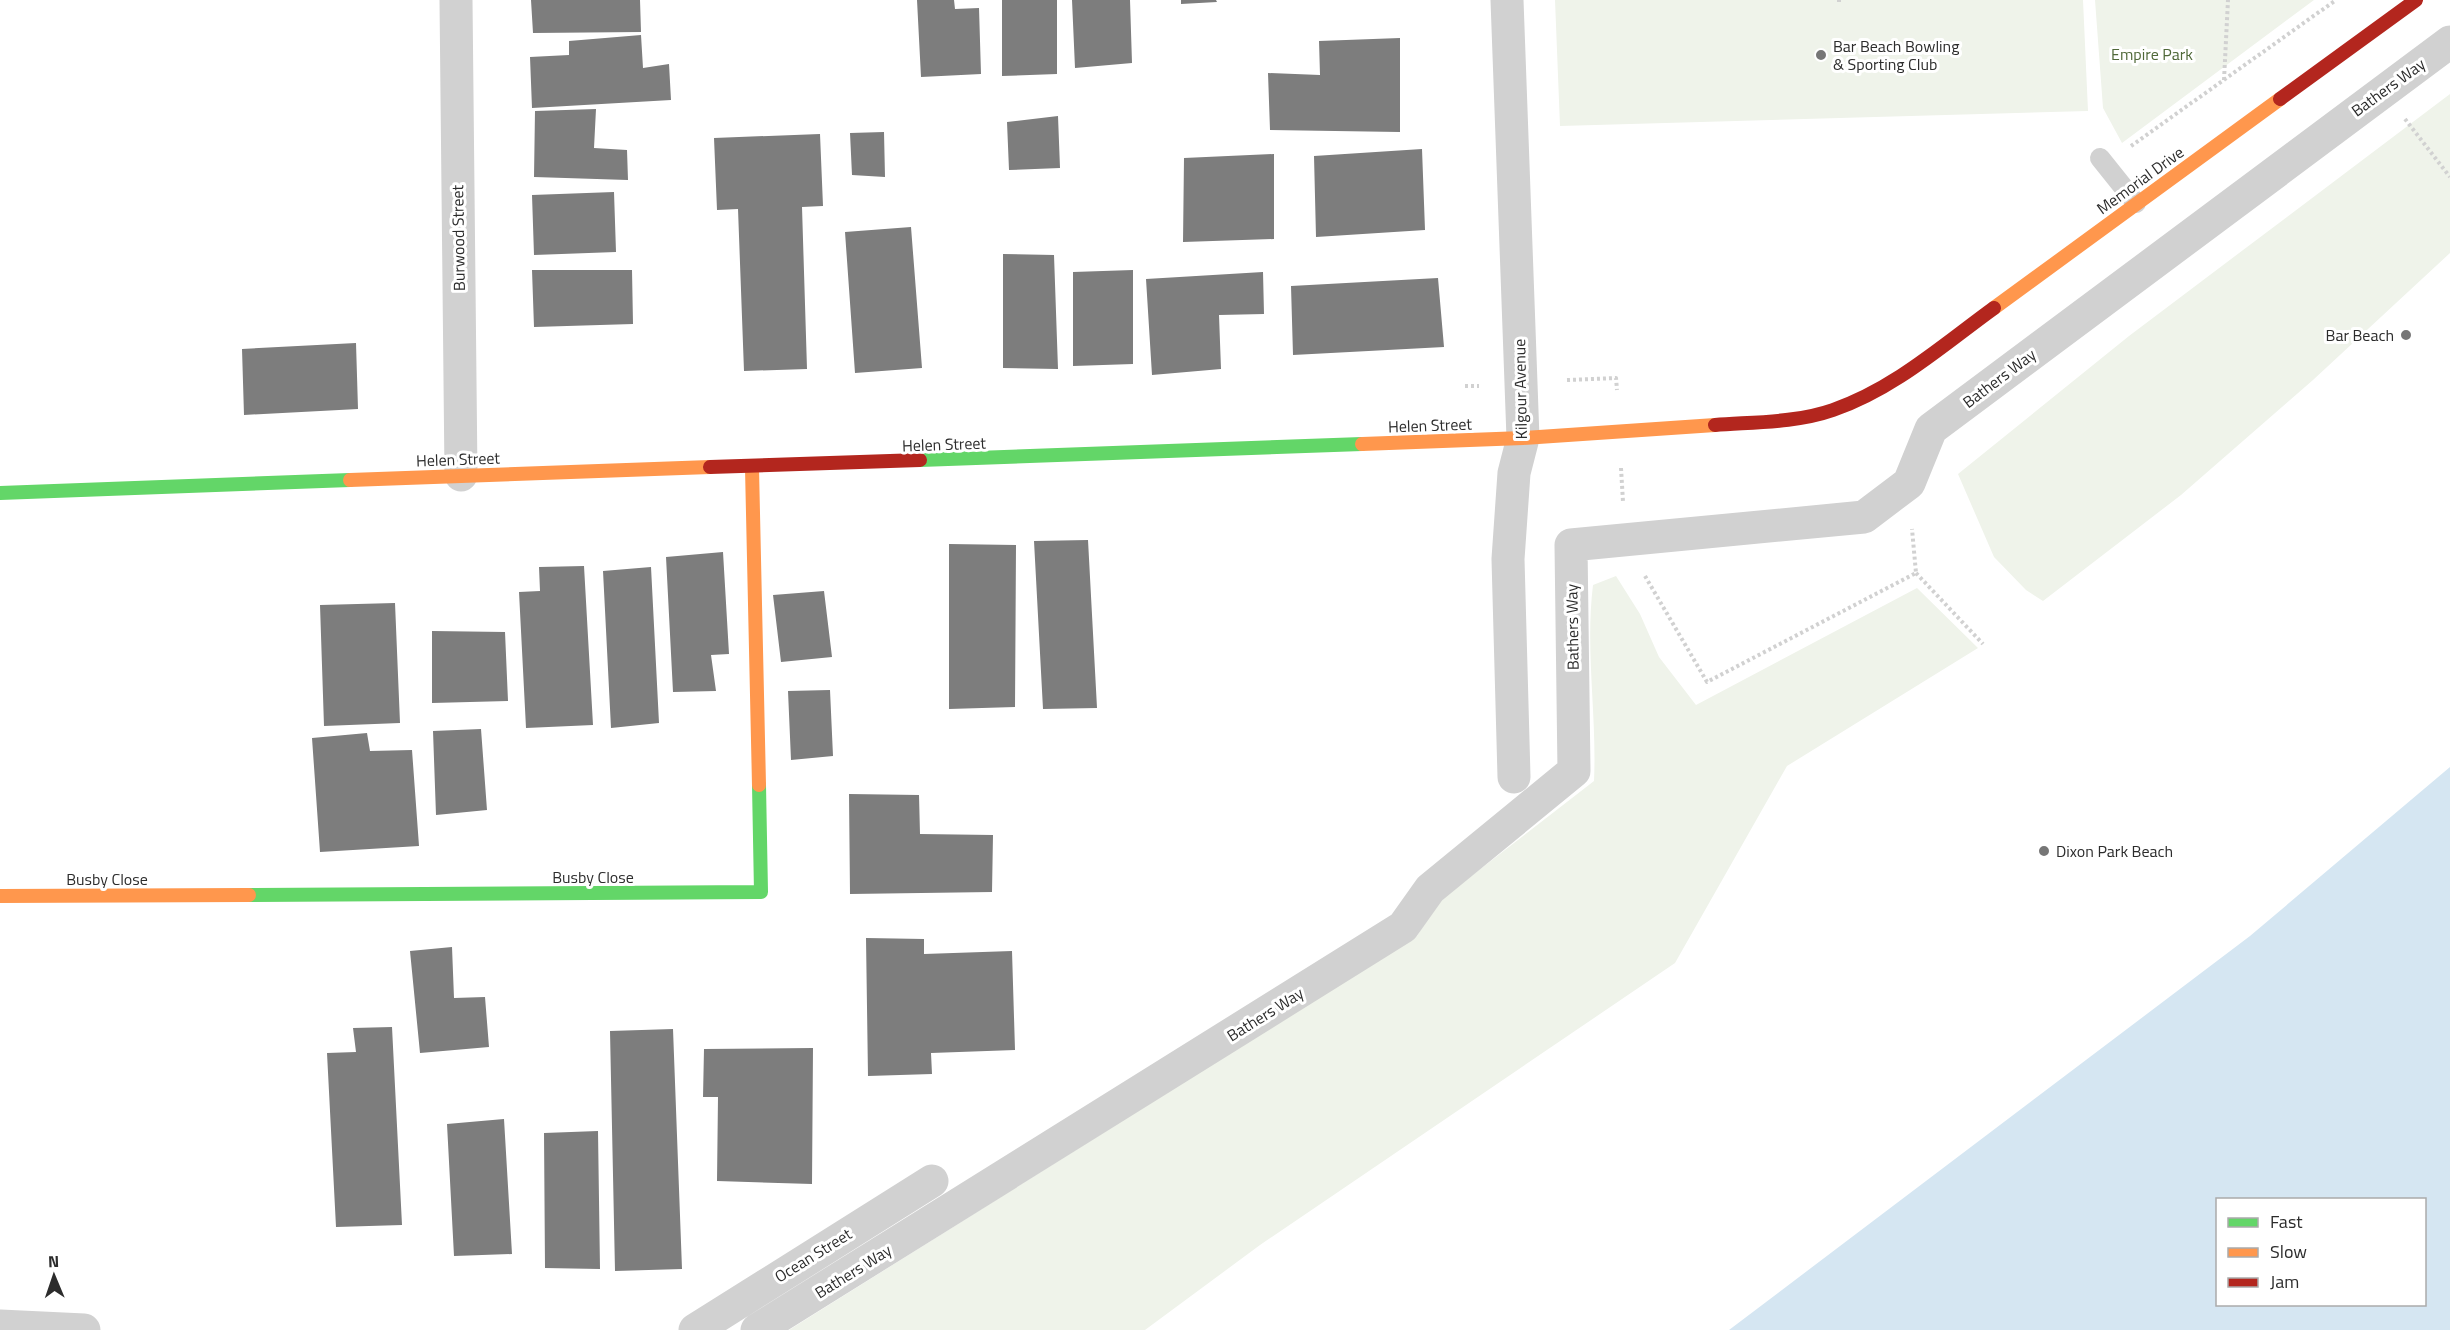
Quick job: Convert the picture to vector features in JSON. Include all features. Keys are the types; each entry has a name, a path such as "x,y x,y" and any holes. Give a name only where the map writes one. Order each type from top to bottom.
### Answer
{"main road":[{"name":"Memorial Drive","path":"1883,389 2416,0"},
{"name":"Helen Street","path":"0,493 461,475 752,468 1523,438 1774,422 1831,411 1883,389"},
{"name":"Busby Close","path":"0,896 761,892 752,468"}],"street":[{"name":"Burwood Street","path":"456,0 461,475"},
{"name":"Kilgour Avenue","path":"1507,0 1523,438 1514,473 1508,559 1514,777"},
{"name":"Bathers Way","path":"757,1330 1403,927 1430,889 1574,771 1571,545 1864,517 1908,483 1931,429 2450,42"},
{"name":"Ocean Street","path":"695,1330 932,1181"},
{"path":"0,1326 84,1330"}],"lane":[{"path":"2103,161 2136,203"}],"path":[{"path":"2224,81 2228,0"},
{"path":"2103,161 2224,81 2336,0"},
{"path":"2383,90 2450,177"},
{"path":"1567,380 1617,378 1617,390"},
{"path":"1465,386 1479,386"},
{"path":"1908,483 1916,573 1983,644"},
{"path":"1624,540 1707,682 1916,573"}],"green space":[{"name":"Bar Beach Bowling & Sporting Club","path":"1555,0 2083,0 2088,111 1560,126"},
{"name":"Empire Park","path":"2095,0 2314,0 2122,143 2103,108"},
{"path":"2450,94 2450,253 2313,380 2181,495 2043,601 2026,590 1994,557 1958,474 2129,336"},
{"path":"1616,576 1640,614 1659,657 1696,705 1917,588 1978,648 1787,766 1675,963 1260,1245 1145,1330 789,1330 1417,936 1439,901 1594,781 1590,634 1593,585"}],"water":[{"path":"2450,767 2450,1330 1729,1330 2250,936"}],"building":[{"path":"531,0 640,0 641,32 533,33"},
{"path":"917,0 954,0 955,9 979,8 981,74 921,77"},
{"path":"1002,0 1057,0 1057,74 1002,76"},
{"path":"1072,0 1130,0 1132,63 1075,68"},
{"path":"1181,0 1216,0 1217,2 1181,4"},
{"path":"641,35 643,68 669,64 671,100 532,108 530,57 569,55 569,41"},
{"path":"1400,38 1400,132 1270,130 1268,73 1320,75 1319,41"},
{"path":"596,109 594,148 627,150 628,180 534,177 535,111"},
{"path":"1058,116 1060,168 1009,170 1007,122"},
{"path":"884,132 885,177 852,175 850,133"},
{"path":"820,134 823,206 802,207 807,369 744,371 738,209 717,210 714,138"},
{"path":"1422,149 1425,230 1316,237 1314,156"},
{"path":"1274,154 1274,239 1183,242 1184,158"},
{"path":"614,192 616,252 534,255 532,195"},
{"path":"911,227 922,368 855,373 845,232"},
{"path":"1003,254 1054,255 1058,369 1003,368"},
{"path":"532,270 632,270 633,324 534,327"},
{"path":"1133,270 1133,364 1073,366 1073,272"},
{"path":"1263,272 1264,314 1219,315 1221,369 1152,375 1146,279"},
{"path":"1438,278 1444,347 1293,355 1291,286"},
{"path":"356,343 358,409 244,415 242,349"},
{"path":"1088,540 1097,708 1043,709 1034,541"},
{"path":"949,544 1016,545 1015,707 949,709"},
{"path":"723,552 729,654 711,655 716,691 673,692 666,557"},
{"path":"584,566 593,725 526,728 519,592 540,591 539,567"},
{"path":"651,567 659,723 611,728 603,571"},
{"path":"824,591 832,657 781,662 773,595"},
{"path":"395,603 400,723 324,726 320,605"},
{"path":"432,631 505,632 508,701 432,703"},
{"path":"830,690 833,756 791,760 788,691"},
{"path":"481,729 487,810 436,815 433,731"},
{"path":"367,733 370,751 412,750 419,846 320,852 312,738"},
{"path":"849,794 919,795 920,834 993,835 992,892 850,894"},
{"path":"866,938 924,939 924,954 1012,951 1015,1050 931,1053 932,1074 868,1076"},
{"path":"452,947 454,998 485,997 489,1047 420,1053 410,951"},
{"path":"392,1027 402,1225 336,1227 327,1053 356,1052 353,1028"},
{"path":"673,1029 682,1269 615,1271 610,1031"},
{"path":"813,1048 812,1184 717,1181 718,1097 703,1097 704,1049"},
{"path":"504,1119 512,1254 454,1256 447,1124"},
{"path":"598,1131 600,1269 545,1268 544,1133"}],"traffic: fast":[{"path":"920,460 1362,444"},
{"path":"0,493 350,480"},
{"path":"249,895 761,892 759,785"}],"traffic: slow":[{"path":"1994,308 2280,99"},
{"path":"1362,444 1523,438 1715,425"},
{"path":"350,480 710,467"},
{"path":"752,468 759,785"},
{"path":"0,896 249,895"}],"traffic: jam":[{"path":"2280,99 2416,0"},
{"path":"1715,425 1804,417 1833,410 1855,401 1917,365 1994,308"},
{"path":"710,467 920,460"}],"place":[{"name":"Bar Beach Bowling & Sporting Club","path":"1821,55"},
{"name":"Bar Beach","path":"2406,335"},
{"name":"Dixon Park Beach","path":"2044,851"}]}
